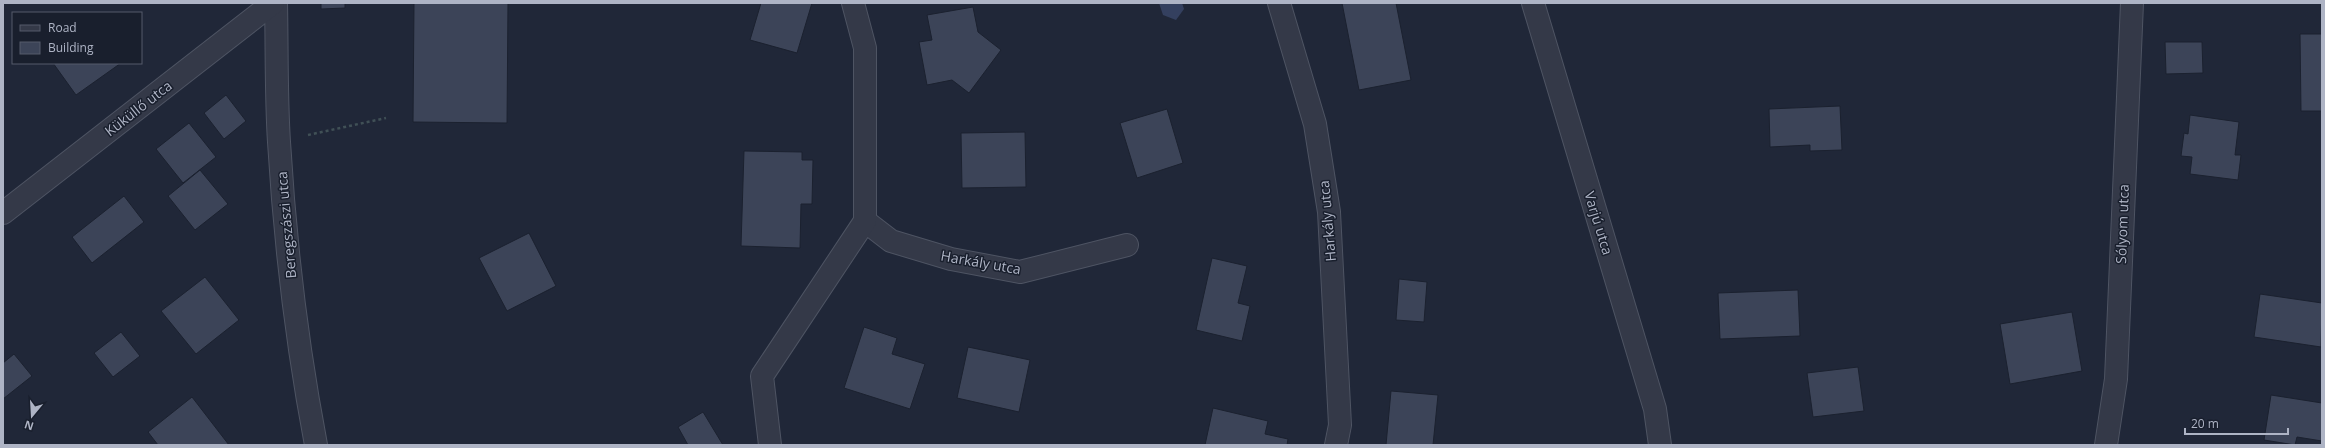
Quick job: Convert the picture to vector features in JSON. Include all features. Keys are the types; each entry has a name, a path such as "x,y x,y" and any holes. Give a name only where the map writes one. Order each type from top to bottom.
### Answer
{"street":[{"name":"Beregszászi utca","path":"275,3 279,141 299,343 316,445"},
{"name":"Küküllő utca","path":"3,213 275,3"},
{"path":"770,445 762,376 864,221 865,48 852,3"},
{"name":"Harkály utca","path":"1279,3 1315,124 1329,212 1340,425 1336,445"},
{"name":"Varjú utca","path":"1532,3 1655,409 1660,445"},
{"name":"Sólyom utca","path":"2106,445 2116,380 2132,3"},
{"name":"Harkály utca","path":"864,221 891,241 951,259 1020,272 1127,245"}],"path":[{"path":"279,141 386,118"}],"water":[{"path":"1159,3 1182,3 1184,9 1176,20 1163,15"}],"building":[{"path":"321,3 345,3 345,8 321,9"},
{"path":"414,3 508,3 507,123 413,122"},
{"path":"761,3 812,3 797,53 750,40"},
{"path":"1342,3 1396,3 1411,80 1359,90"},
{"path":"973,7 978,32 1001,50 969,93 952,80 927,85 919,42 932,40 927,15"},
{"path":"2300,34 2322,34 2322,111 2301,111"},
{"path":"2165,42 2202,42 2203,73 2166,74"},
{"path":"54,64 120,64 76,95"},
{"path":"226,95 246,121 224,139 204,113"},
{"path":"1840,106 1842,150 1810,151 1810,145 1770,147 1769,109"},
{"path":"1167,109 1183,163 1137,178 1120,123"},
{"path":"2190,115 2239,122 2235,155 2241,155 2238,180 2190,174 2192,157 2181,156 2184,133 2188,134"},
{"path":"189,123 216,157 183,183 156,149"},
{"path":"1025,132 1026,187 962,188 961,133"},
{"path":"744,151 802,152 802,160 813,160 812,204 801,204 800,248 741,246"},
{"path":"200,170 228,204 195,230 168,196"},
{"path":"124,196 144,222 92,263 72,237"},
{"path":"529,233 556,286 507,311 479,258"},
{"path":"1212,258 1247,266 1238,303 1250,306 1242,341 1196,330"},
{"path":"205,277 239,320 196,354 161,311"},
{"path":"1399,279 1427,282 1424,322 1396,320"},
{"path":"1798,290 1800,336 1720,339 1718,293"},
{"path":"2260,294 2322,303 2321,347 2254,337"},
{"path":"2072,312 2082,371 2010,384 2000,324"},
{"path":"864,327 897,338 892,354 925,364 910,409 844,388"},
{"path":"121,332 140,356 113,377 94,353"},
{"path":"968,347 1030,360 1019,412 957,398"},
{"path":"14,354 32,376 3,399 3,363"},
{"path":"1858,367 1864,411 1813,417 1807,373"},
{"path":"1391,391 1438,395 1433,445 1386,445"},
{"path":"2271,395 2322,403 2322,441 2297,437 2295,445 2264,440"},
{"path":"192,397 229,445 158,445 148,432"},
{"path":"1213,408 1268,421 1265,434 1288,439 1287,445 1205,445"},
{"path":"703,412 723,445 688,445 678,427"}]}
